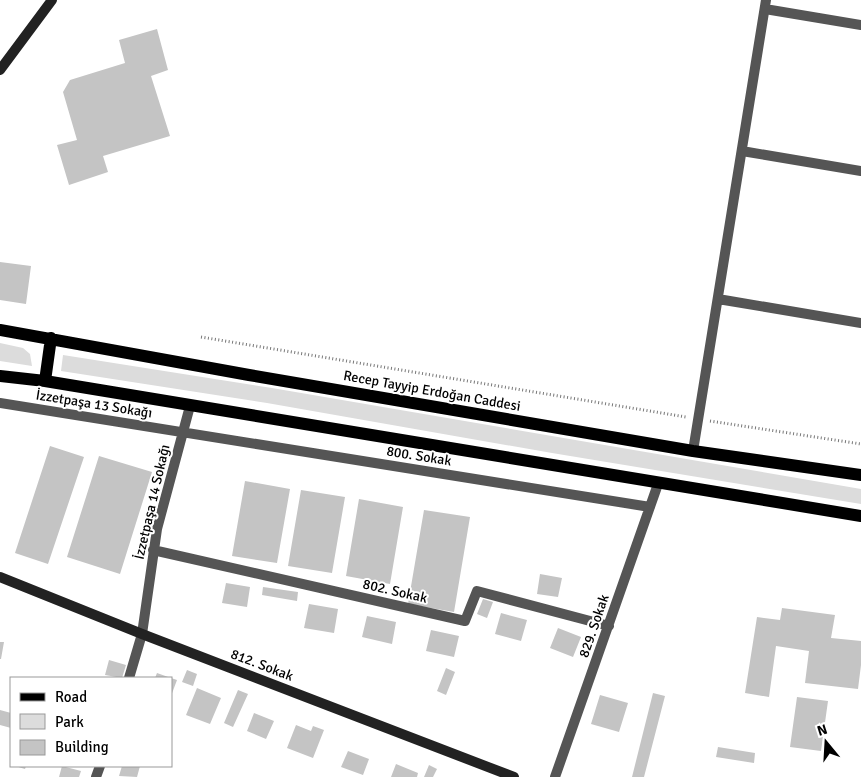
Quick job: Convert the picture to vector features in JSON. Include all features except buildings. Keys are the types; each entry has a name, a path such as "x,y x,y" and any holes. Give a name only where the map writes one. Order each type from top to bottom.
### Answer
{"main road":[{"name":"Recep Tayyip Erdoğan Caddesi","path":"0,330 249,375 694,451 861,475"},
{"path":"45,382 51,338"},
{"path":"0,376 861,516"}],"street":[{"path":"0,70 52,0"},
{"path":"694,451 766,5 861,25"},
{"path":"742,151 861,171"},
{"path":"718,299 861,323"},
{"name":"İzzetpaşa 13 Sokağı","path":"0,402 183,432"},
{"name":"İzzetpaşa 14 Sokağı","path":"129,677 142,634 153,550 162,508 190,406"},
{"name":"800. Sokak","path":"183,432 650,507"},
{"name":"829. Sokak","path":"556,777 658,484"},
{"name":"802. Sokak","path":"153,550 464,621 477,590 609,626"},
{"name":"812. Sokak","path":"0,577 142,634 514,777"}],"path":[{"path":"201,337 861,444"}],"green space":[{"path":"0,343 23,348 30,354 32,366 0,361"},
{"path":"63,355 272,388 861,489 861,504 552,453 267,403 61,371"}]}
